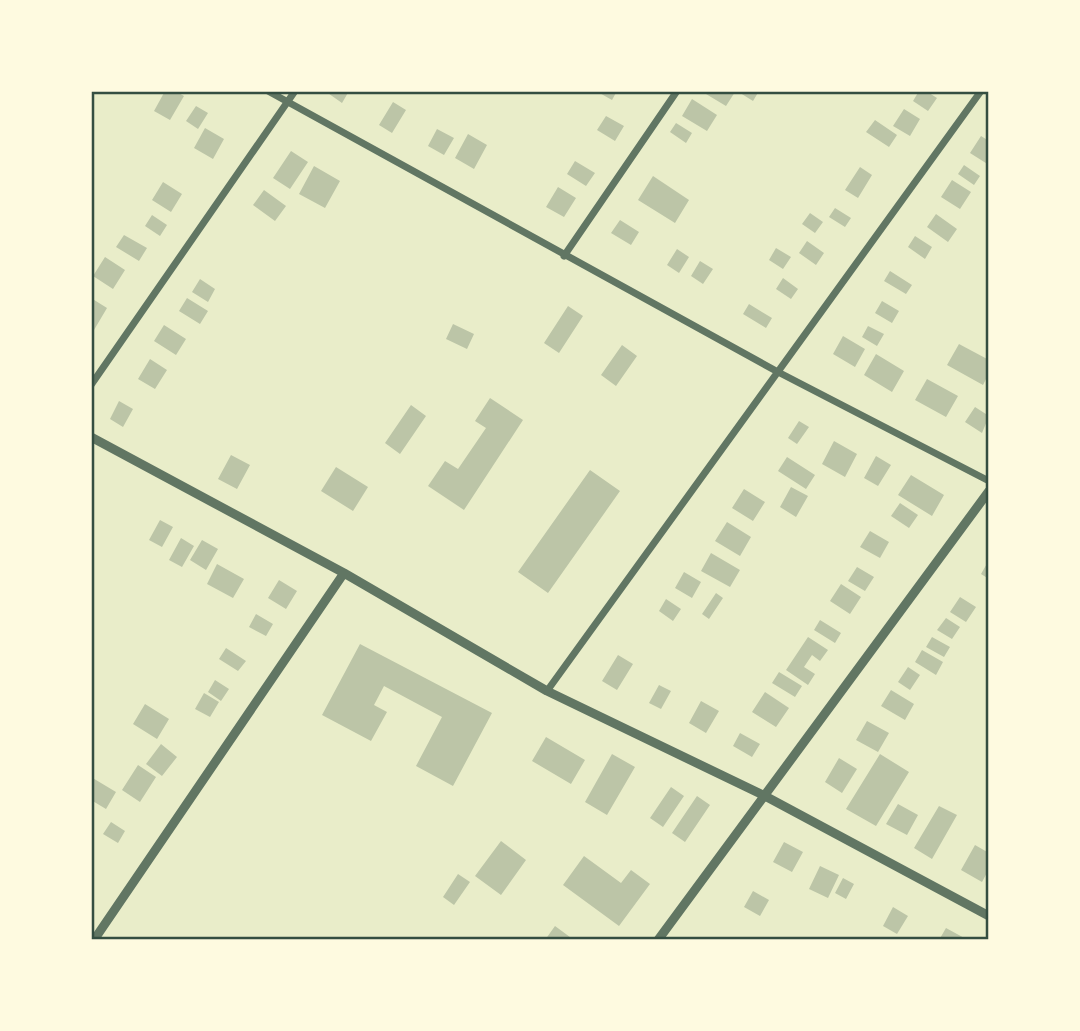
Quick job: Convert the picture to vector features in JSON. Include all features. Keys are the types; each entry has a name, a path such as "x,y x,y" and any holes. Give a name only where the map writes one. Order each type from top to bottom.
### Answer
{"street":[{"path":"268,91 778,372 989,481"},
{"path":"91,385 295,91"},
{"path":"564,256 677,91"},
{"path":"547,691 981,91"},
{"path":"91,437 344,573 547,691 765,796 989,916"},
{"path":"658,940 989,491"},
{"path":"94,940 344,573"}],"building":[{"path":"165,91 175,91 184,96 170,120 154,111"},
{"path":"325,91 349,91 342,103"},
{"path":"596,91 617,91 612,100"},
{"path":"701,91 733,91 735,92 726,106"},
{"path":"737,91 759,91 753,101"},
{"path":"919,91 926,91 937,98 928,111 913,101"},
{"path":"692,99 717,115 707,131 682,116"},
{"path":"393,102 406,110 392,133 379,125"},
{"path":"196,106 208,113 198,129 186,121"},
{"path":"904,109 920,119 910,136 893,126"},
{"path":"606,116 624,126 615,141 597,130"},
{"path":"875,120 897,135 889,147 866,132"},
{"path":"676,123 692,133 686,143 670,132"},
{"path":"205,128 224,139 213,159 194,148"},
{"path":"437,129 454,138 444,155 428,146"},
{"path":"468,134 487,145 474,169 455,158"},
{"path":"981,136 989,141 989,165 970,153"},
{"path":"291,151 308,162 290,189 273,178"},
{"path":"575,161 595,173 586,186 567,174"},
{"path":"964,165 980,176 974,185 958,174"},
{"path":"314,166 340,181 325,208 299,194"},
{"path":"860,167 872,175 858,198 845,190"},
{"path":"653,176 689,200 675,223 638,200"},
{"path":"952,180 971,192 960,209 941,197"},
{"path":"163,182 182,194 171,212 152,200"},
{"path":"558,187 576,198 564,217 546,207"},
{"path":"264,190 286,206 275,221 253,205"},
{"path":"835,208 851,218 845,227 829,217"},
{"path":"810,213 823,222 815,233 802,224"},
{"path":"936,214 957,229 948,242 927,227"},
{"path":"152,215 167,225 160,236 145,226"},
{"path":"620,220 639,232 631,245 611,233"},
{"path":"124,235 147,248 139,261 116,247"},
{"path":"915,236 932,247 925,259 908,247"},
{"path":"807,241 824,253 816,265 799,253"},
{"path":"776,248 791,257 783,269 769,260"},
{"path":"677,249 689,257 679,273 667,265"},
{"path":"105,257 125,270 113,289 93,276"},
{"path":"700,261 713,269 703,284 691,276"},
{"path":"890,271 912,285 906,294 884,281"},
{"path":"783,278 798,289 791,299 776,289"},
{"path":"200,279 215,289 208,302 192,292"},
{"path":"91,298 107,308 94,330 91,328"},
{"path":"187,298 208,311 200,324 179,311"},
{"path":"882,301 899,311 892,323 875,313"},
{"path":"749,304 772,318 766,328 743,314"},
{"path":"568,306 583,316 559,353 544,343"},
{"path":"453,324 474,334 467,349 446,339"},
{"path":"164,325 186,339 176,355 154,341"},
{"path":"868,326 884,334 877,346 862,337"},
{"path":"843,336 865,349 855,367 833,354"},
{"path":"959,344 989,360 989,373 983,385 947,365"},
{"path":"622,345 637,356 616,386 601,375"},
{"path":"876,354 904,371 892,392 864,375"},
{"path":"150,359 167,370 155,389 138,379"},
{"path":"927,379 958,396 946,417 915,400"},
{"path":"490,398 523,420 464,510 428,486 445,461 458,469 486,428 475,421"},
{"path":"119,401 133,409 123,427 110,419"},
{"path":"411,405 426,416 400,454 385,443"},
{"path":"975,407 989,416 982,433 965,422"},
{"path":"799,421 809,427 797,444 788,438"},
{"path":"834,441 857,454 845,477 822,464"},
{"path":"231,455 250,465 237,489 218,479"},
{"path":"876,456 891,465 878,486 864,478"},
{"path":"787,457 815,475 806,489 778,471"},
{"path":"336,467 368,487 353,511 321,491"},
{"path":"590,470 620,491 548,593 518,572"},
{"path":"911,475 944,495 932,516 898,495"},
{"path":"791,487 808,496 796,517 780,507"},
{"path":"744,489 765,502 753,521 732,508"},
{"path":"900,503 918,515 909,528 891,516"},
{"path":"160,520 173,527 162,547 149,540"},
{"path":"727,522 751,537 740,556 715,541"},
{"path":"870,531 889,542 880,558 860,547"},
{"path":"181,538 194,546 182,567 169,560"},
{"path":"202,540 218,549 206,570 190,560"},
{"path":"711,553 740,570 730,587 701,571"},
{"path":"989,560 989,579 981,574"},
{"path":"217,564 244,579 233,598 207,584"},
{"path":"857,567 874,577 865,591 848,581"},
{"path":"684,572 701,582 692,598 675,588"},
{"path":"279,580 297,591 286,609 268,598"},
{"path":"841,584 861,597 850,614 830,601"},
{"path":"716,593 723,598 709,619 702,614"},
{"path":"960,597 976,607 966,622 950,612"},
{"path":"666,599 681,609 673,621 659,611"},
{"path":"256,614 273,624 266,636 249,627"},
{"path":"946,618 960,627 952,639 937,630"},
{"path":"820,620 841,633 835,643 814,630"},
{"path":"808,637 828,650 820,661 812,655 804,667 815,674 808,685 786,670"},
{"path":"932,637 950,647 944,657 926,647"},
{"path":"360,644 492,713 453,786 416,766 442,717 384,686 374,705 387,712 371,741 322,715"},
{"path":"226,648 246,661 238,671 219,659"},
{"path":"922,650 943,662 936,675 915,662"},
{"path":"618,655 633,664 617,690 602,681"},
{"path":"908,667 920,675 910,690 898,682"},
{"path":"779,672 802,686 795,697 772,683"},
{"path":"215,680 229,689 221,701 208,692"},
{"path":"659,685 671,691 661,709 649,703"},
{"path":"891,690 914,704 905,720 881,706"},
{"path":"765,692 789,708 776,727 752,712"},
{"path":"204,693 219,702 210,717 195,709"},
{"path":"701,701 719,711 706,733 689,723"},
{"path":"145,704 169,719 157,739 133,724"},
{"path":"867,721 889,733 878,752 856,740"},
{"path":"740,733 760,744 752,757 733,746"},
{"path":"546,737 585,760 571,784 532,761"},
{"path":"161,744 177,757 162,776 146,764"},
{"path":"612,754 635,767 607,815 585,802"},
{"path":"880,754 909,772 876,826 846,809"},
{"path":"839,758 857,769 842,793 825,782"},
{"path":"138,765 156,777 140,802 122,790"},
{"path":"91,777 116,792 106,809 91,800"},
{"path":"671,787 684,796 663,827 650,818"},
{"path":"697,796 710,805 685,842 672,833"},
{"path":"898,804 918,815 907,835 886,824"},
{"path":"939,806 957,815 932,859 914,848"},
{"path":"111,822 125,831 118,843 103,834"},
{"path":"501,841 526,860 501,895 475,876"},
{"path":"784,842 803,852 792,872 773,862"},
{"path":"975,845 989,853 989,869 982,882 961,870"},
{"path":"584,856 621,883 631,870 650,884 619,926 563,885"},
{"path":"820,866 839,875 828,898 809,889"},
{"path":"458,874 470,882 454,905 443,897"},
{"path":"843,878 854,884 846,899 835,893"},
{"path":"753,891 769,900 760,916 744,907"},
{"path":"893,907 908,916 897,934 883,926"},
{"path":"555,926 574,940 545,940"},
{"path":"946,928 968,940 939,940"}]}
